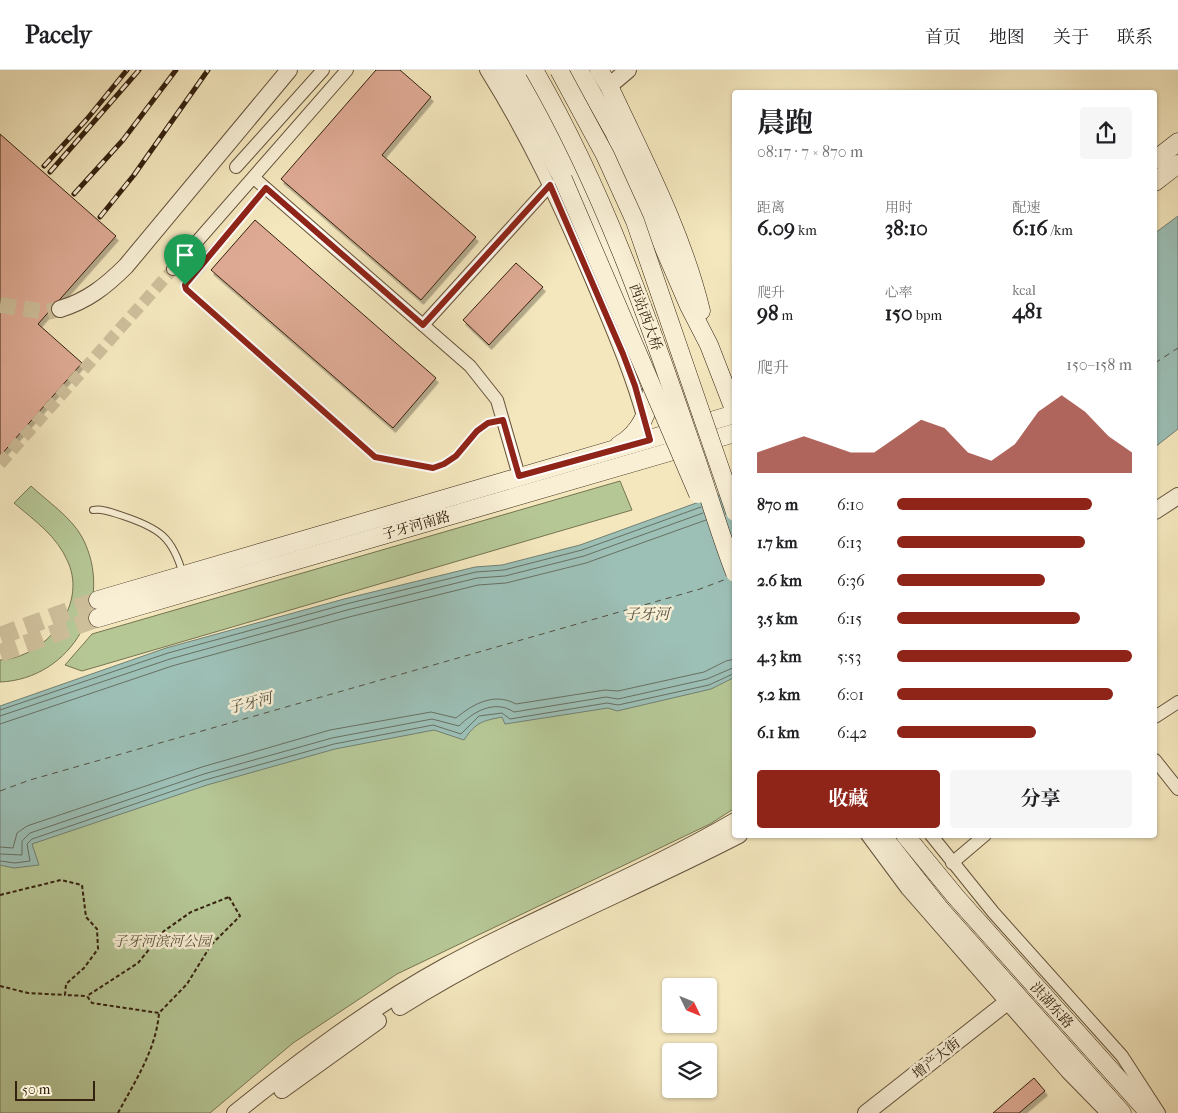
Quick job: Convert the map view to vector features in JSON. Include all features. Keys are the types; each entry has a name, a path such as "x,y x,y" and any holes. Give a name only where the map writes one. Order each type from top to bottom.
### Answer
{"main road":[{"path":"500,70 534,125 557,182 689,475 723,542"},
{"path":"518,70 542,109 586,195 679,431 692,447 712,435 732,414 727,403 725,386 614,132 579,70"},
{"name":"西站西大桥","path":"534,70 587,168 611,225 664,364 732,565"},
{"name":"西站西大桥","path":"559,70 605,155 635,221 732,503"},
{"path":"600,70 672,225 692,273 709,346"},
{"path":"1157,158 1178,142"},
{"path":"1157,180 1178,164"},
{"path":"606,452 628,439 644,418 651,396 653,367"},
{"name":"子牙河南路","path":"98,600 519,476 650,440 732,414"},
{"name":"子牙河南路","path":"98,618 732,434"},
{"name":"洪湖东路","path":"884,838 940,909 1122,1113"},
{"name":"洪湖东路","path":"907,838 956,897 1149,1113"}],"street":[{"path":"60,309 85,299 103,288 126,266 289,70"},
{"path":"236,167 323,70"},
{"path":"174,269 347,70"},
{"path":"486,70 536,155 557,182 635,386 654,458"},
{"path":"609,86 628,70"},
{"path":"254,178 470,366 488,387 496,400 519,476"},
{"path":"423,325 557,182"},
{"path":"1157,510 1178,496"},
{"path":"1157,716 1178,702"},
{"path":"1157,763 1178,789"},
{"path":"235,1113 319,1047 444,967 562,906 665,860 732,823"},
{"path":"252,1113 307,1070 362,1031 447,980 526,938 672,870 733,838"},
{"path":"869,838 907,889 1067,1072 1107,1113"},
{"path":"933,838 993,912 1122,1056 1159,1113"},
{"path":"952,863 981,838"},
{"name":"增产大街","path":"866,1113 1006,1003"}],"lane":[{"path":"266,188 186,281 186,289 375,457 433,468 444,464 456,456 477,431 488,423 503,420"},
{"path":"93,510 104,510 149,525 161,532 175,550 184,576"}],"path":[{"path":"0,895 61,880 82,885 86,916 97,929 98,950 84,968 66,984 65,995"},
{"path":"0,986 28,992 87,996 138,963 164,931 191,912 230,897 240,916 211,945 187,984 159,1013 158,1029 151,1050 118,1113"},
{"path":"87,996 92,1003 159,1013"}],"green space":[{"path":"620,481 632,510 82,671 65,665 92,634"},
{"path":"31,486 65,516 82,537 91,561 94,586 90,610 81,632 67,652 48,667 26,678 0,682 0,660 16,657 32,650 46,640 58,627 67,612 72,596 73,579 68,562 58,544 14,503"},
{"name":"子牙河滨河公园","path":"732,646 732,810 710,824 397,974 293,1043 210,1113 0,1113 0,837 120,782"}],"water":[{"path":"1178,216 1178,429 1157,445 1157,232"},
{"name":"子牙河","path":"732,490 732,678 711,689 617,711 608,708 505,724 502,717 495,718 480,723 472,729 464,740 434,730 335,749 207,785 32,844 39,865 14,868 0,865 0,706 166,648 344,599 475,567 502,565 580,545"}],"building":[{"path":"376,70 400,70 431,97 382,155 476,237 421,300 281,179"},
{"path":"0,134 116,236 38,324 82,363 0,456"},
{"path":"255,220 436,378 393,428 211,270"},
{"path":"516,263 543,287 489,345 463,320"},
{"path":"1034,1078 1045,1091 1019,1113 993,1113"}],"ferry route":[{"path":"1157,362 1178,348"},
{"path":"0,791 30,780 700,589 729,578"}],"tunnel":[{"path":"0,464 173,269"},
{"path":"0,305 47,312 60,309"},
{"path":"0,636 98,600"},
{"path":"0,653 98,618"}],"railway":[{"path":"44,166 87,119 127,70"},
{"path":"50,172 139,70"},
{"path":"74,194 123,140 176,70"},
{"path":"100,217 134,175 208,70"}],"route":[{"path":"550,185 623,354 635,386 650,440 519,476 503,420 488,423 477,431 456,456 444,464 433,468 375,457 367,452 186,289 185,285 186,281 266,188 423,325 550,185"}]}
